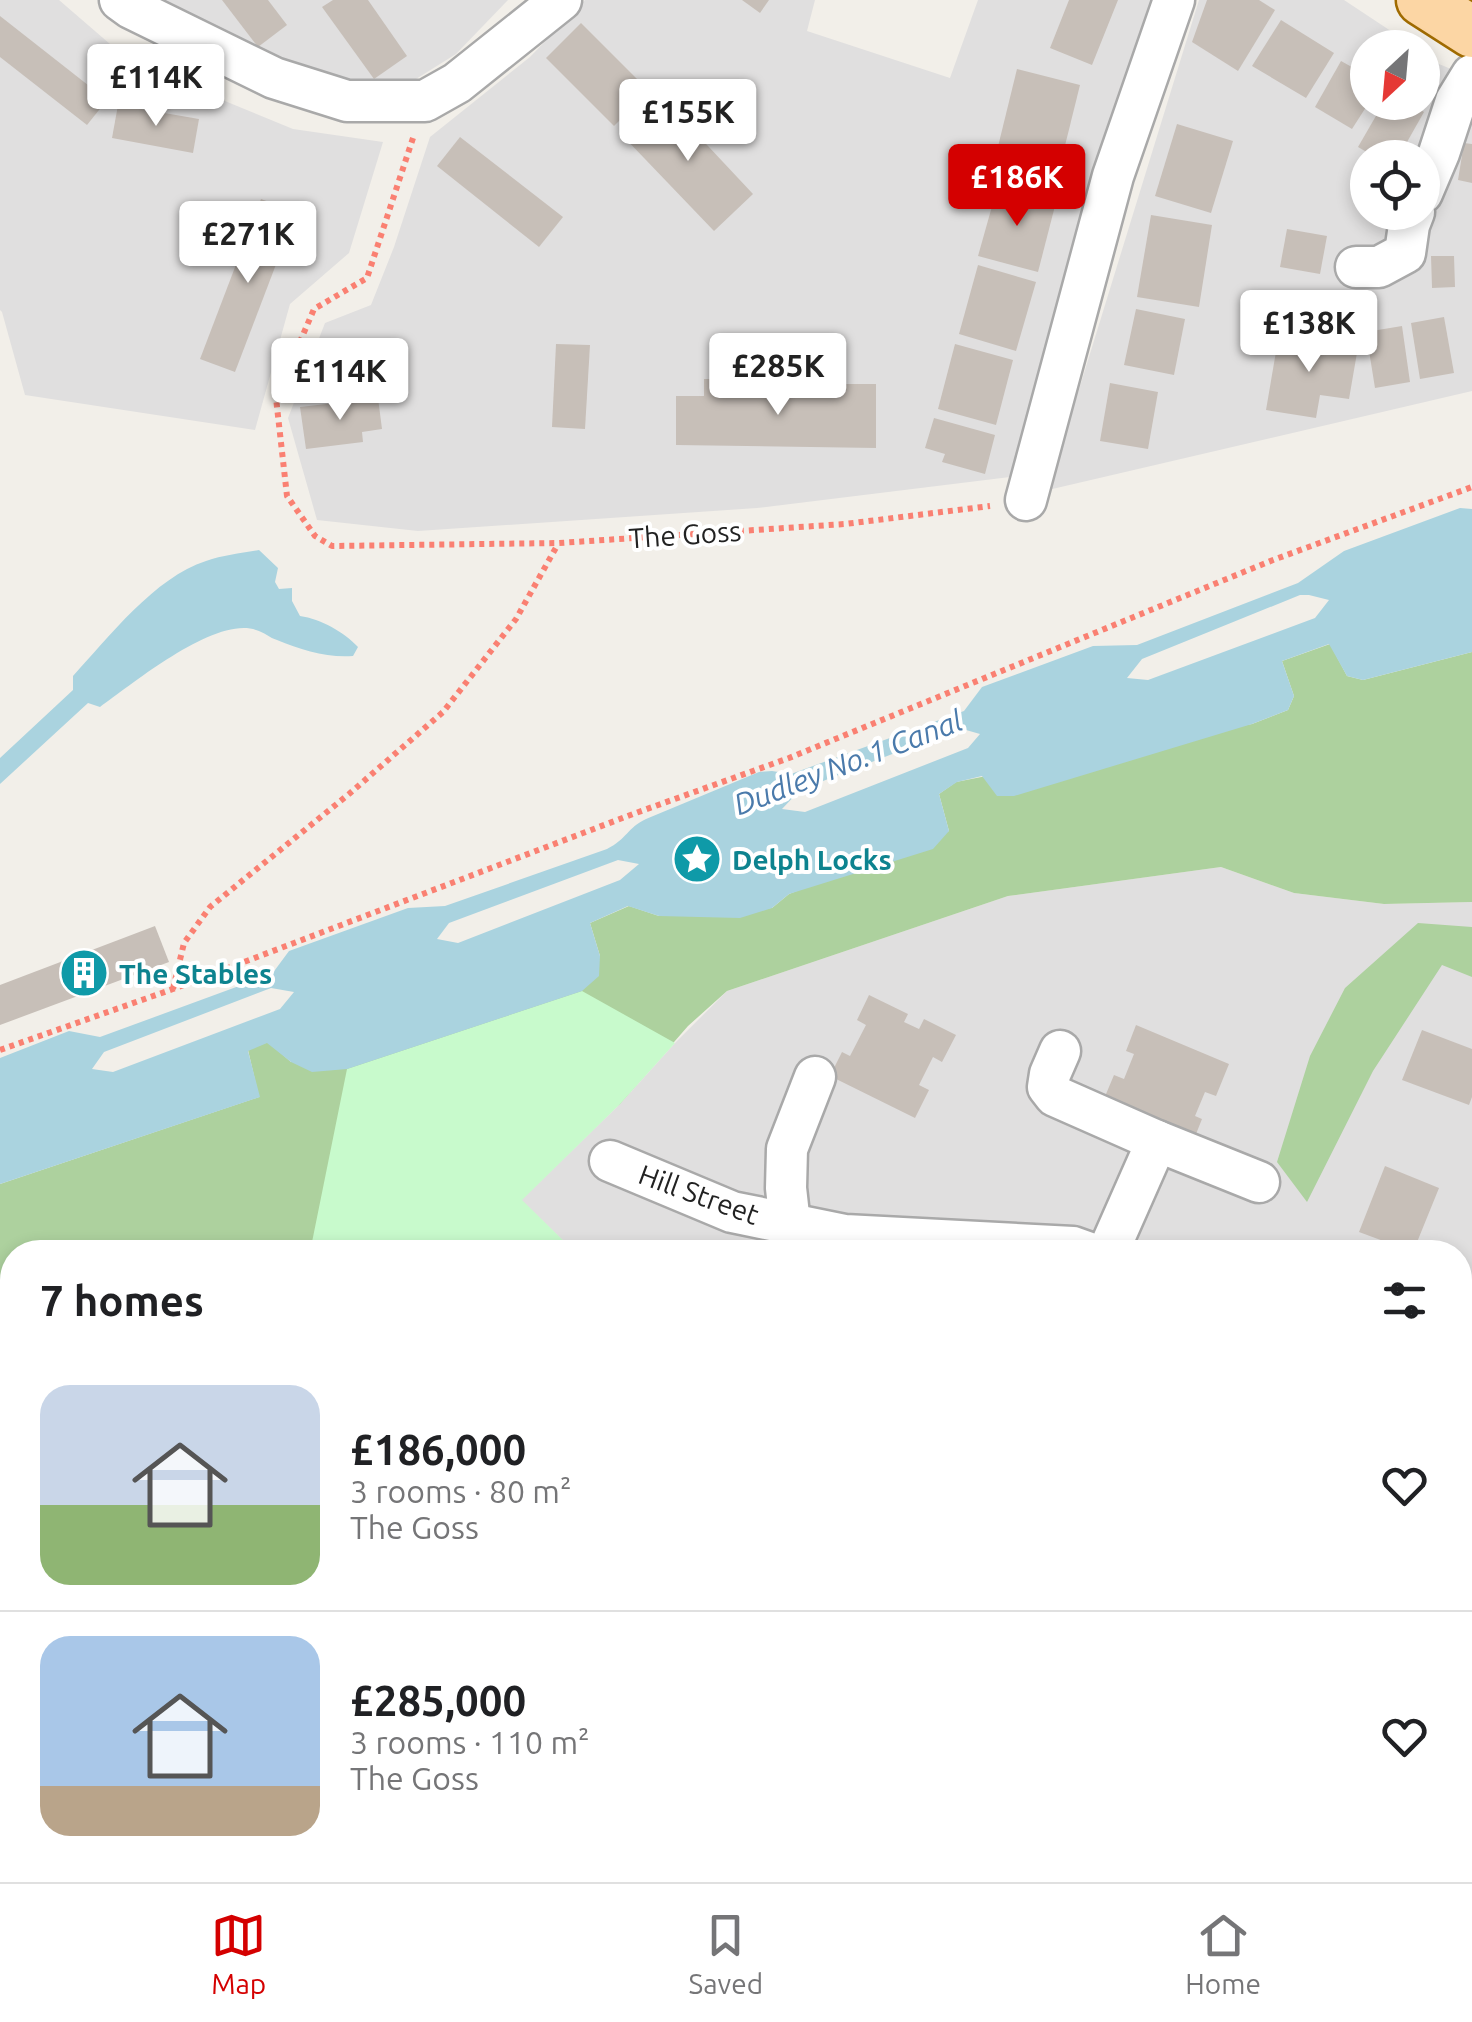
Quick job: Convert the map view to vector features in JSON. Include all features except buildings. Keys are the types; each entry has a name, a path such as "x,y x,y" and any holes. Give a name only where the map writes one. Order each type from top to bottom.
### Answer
{"main road":[{"path":"1422,0 1472,32"}],"street":[{"path":"120,0 274,78 347,101 425,101 457,84 560,0"},
{"path":"1026,500 1113,176 1174,0"},
{"path":"1440,148 1456,101 1472,76"},
{"path":"1356,267 1379,267 1404,253 1408,230"},
{"path":"1060,1051 1048,1088 1064,1102 1260,1182"},
{"path":"790,1224 787,1149 815,1077"},
{"path":"1113,1240 1157,1141"},
{"name":"Hill Street","path":"610,1161 732,1212 845,1235 940,1240"}],"path":[{"name":"The Goss","path":"425,101 368,278 314,309 276,398 286,496 315,536 332,546 559,544 845,524 1026,500"},
{"path":"0,1050 789,758 1273,560 1472,487"},
{"path":"173,989 184,943 210,908 443,712 516,619 559,544"}],"shaded area":[{"path":"0,0 59,0 132,63 293,129 383,142 349,253 290,304 255,430 25,395 0,310"},
{"path":"143,0 508,0 456,54 416,79 341,79 248,50"},
{"path":"585,0 815,0 807,31 950,78 978,0 1153,0 1083,212 1010,477 757,508 418,531 317,520 288,418 325,323 371,305 430,137 530,57"},
{"path":"1199,0 1344,0 1389,30 1350,30 1350,120 1440,120 1440,64 1472,78 1472,391 1048,490"},
{"path":"1221,867 1294,893 1384,904 1472,902 1472,1240 563,1240 521,1200 620,1104 727,991 1008,896"}],"green space":[{"path":"1330,644 1347,676 1363,680 1472,652 1472,902 1384,904 1294,893 1221,867 1008,896 727,991 688,1026 620,1104 449,1240 0,1240 0,1184 259,1097 248,1050 268,1042 291,1062 600,956 590,923 629,906 659,916 772,908 789,894 949,831 939,794 956,782 1252,724 1288,710 1294,696 1282,661"},
{"path":"1418,923 1472,927 1472,977 1442,965 1373,1071 1307,1202 1277,1162 1310,1056 1345,988"},
{"path":"582,991 675,1043 620,1104 522,1200 563,1240 312,1240 347,1069"}],"water":[{"name":"Dudley No.1 Canal","path":"1460,508 1472,509 1472,652 1363,680 1347,676 1329,644 1282,661 1294,696 1288,710 1014,796 997,796 982,776 957,782 939,794 949,831 933,849 789,894 772,908 740,918 659,916 628,906 590,923 600,956 599,976 582,991 347,1069 312,1072 267,1043 248,1051 260,1097 0,1184 0,1058 69,1031 100,1037 272,974 289,951 408,908 445,906 607,849 646,819 759,772 791,774 964,711 982,687 1093,646 1137,645 1298,583 1344,551","holes":["1300,595 1329,600 1315,618 1148,680 1127,678 1142,659","959,728 980,734 968,748 805,812 782,809 800,790","618,860 639,864 620,880 458,943 437,939 449,923","271,988 294,992 280,1009 113,1072 92,1069 104,1052"]},
{"path":"259,550 278,568 275,582 279,589 292,588 292,601 300,616 324,623 346,636 358,647 353,656 305,650 256,630 239,628 219,633 175,654 100,707 88,703 0,784 0,758 73,690 73,676 151,594 206,561"}],"place":[{"name":"Delph Locks","path":"697,859"},
{"name":"The Stables","path":"84,973"}]}
